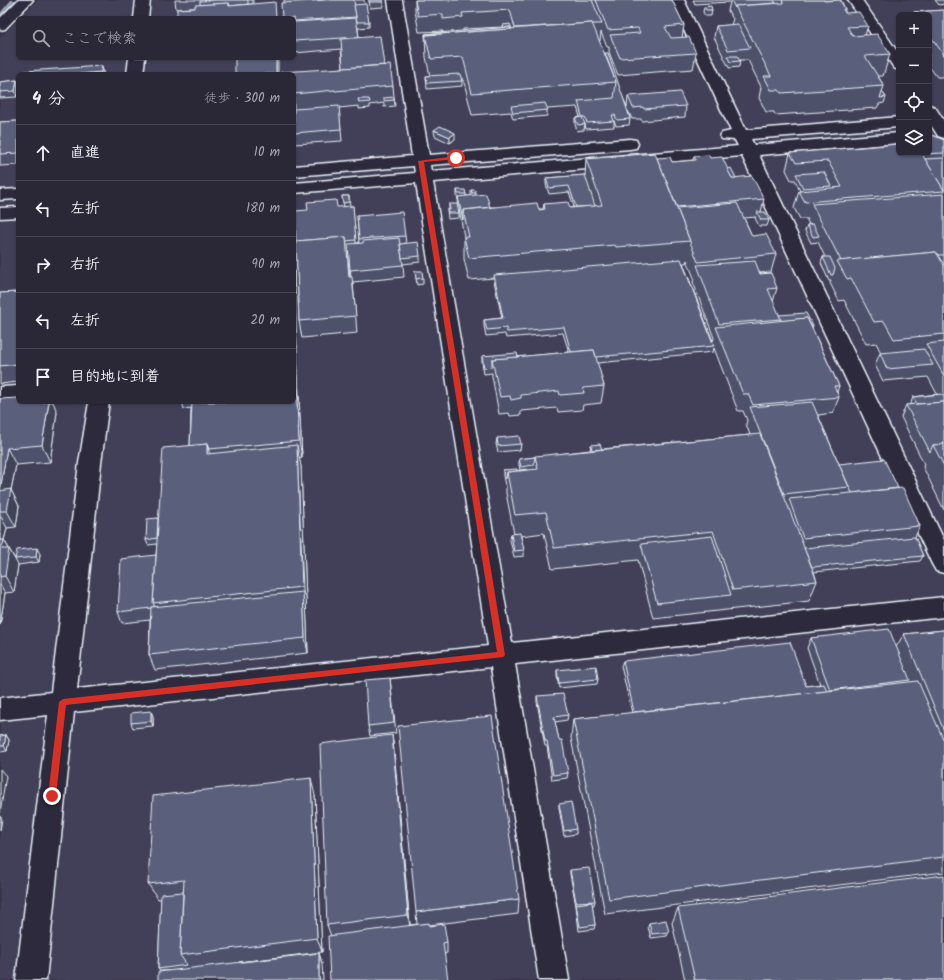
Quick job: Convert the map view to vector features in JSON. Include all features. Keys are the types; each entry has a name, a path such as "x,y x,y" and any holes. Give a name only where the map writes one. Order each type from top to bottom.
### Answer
{"street":[{"path":"0,26 26,0"},
{"path":"141,16 144,0"},
{"path":"395,0 554,980"},
{"path":"677,0 944,564"},
{"path":"855,0 896,61"},
{"path":"135,72 137,60"},
{"path":"932,136 944,134 934,116"},
{"path":"296,171 422,168 744,142 896,122"},
{"path":"709,137 744,142 896,138"},
{"path":"296,188 422,168 646,142"},
{"path":"0,195 16,194"},
{"path":"0,213 16,212"},
{"path":"0,394 16,393"},
{"path":"31,980 90,463 99,404"},
{"path":"0,709 944,607"}],"shaded area":[{"path":"38,0 944,0 944,980 0,980 0,38 16,22 16,60 296,60 296,16 22,16"}],"building":[{"path":"248,0 248,4 230,6 229,3 200,5 200,1"},
{"path":"354,0 356,17 296,21 296,16 282,16 281,3"},
{"path":"369,0 383,0 383,2 369,2"},
{"path":"415,0 592,0 602,24 592,23 515,28 510,10 462,13 463,17 443,19 443,14 418,16"},
{"path":"596,0 672,0 684,25 665,27 671,38 689,37 696,53 620,58 610,35 640,33 638,28 608,30"},
{"path":"731,0 774,0 776,3 735,6 735,8"},
{"path":"782,0 840,0 845,9 843,9 845,13 859,12 868,26 847,27 853,36 877,34 890,54 865,56 884,86 781,93 779,90 771,90 764,76 771,76 735,6 783,3"},
{"path":"275,2 276,16 177,16 177,9 195,8 195,5 229,3 229,6"},
{"path":"366,4 369,22 357,22 354,5"},
{"path":"711,6 712,10 706,10 704,7"},
{"path":"944,10 944,55 932,38 932,12 914,12"},
{"path":"356,18 359,37 296,41 296,22"},
{"path":"592,23 616,82 472,93 463,57 431,59 425,35"},
{"path":"510,24 512,29 510,29 510,27 504,28 503,25"},
{"path":"738,24 750,48 728,50 716,26"},
{"path":"510,27 510,29 425,34"},
{"path":"380,36 384,65 343,68 341,39"},
{"path":"605,53 608,53 630,119 617,120 615,115 612,115 614,121 587,123 585,117 582,117 578,101 614,98 616,82"},
{"path":"727,56 737,56 740,61 730,62"},
{"path":"235,60 276,60 276,72 235,72"},
{"path":"390,65 393,86 296,94 296,72 281,72"},
{"path":"102,66 101,72 25,71"},
{"path":"460,74 462,81 427,83 426,76"},
{"path":"16,80 15,91 0,92 0,82"},
{"path":"680,92 686,106 644,109 643,107 633,108 628,96"},
{"path":"882,92 886,97 880,98"},
{"path":"394,97 394,100 384,101 384,98"},
{"path":"358,99 369,99 370,102 359,103"},
{"path":"545,103 548,110 513,113 511,106"},
{"path":"339,106 341,129 296,133 296,109"},
{"path":"582,117 585,124 578,125 575,118"},
{"path":"16,121 16,153 0,154 0,122"},
{"path":"440,126 455,133 450,137 434,130"},
{"path":"932,135 944,140 944,153 932,154"},
{"path":"896,144 896,156 923,156 944,191 805,202 799,191 842,187 828,161 796,163 790,153"},
{"path":"655,153 690,241 616,247 615,245 469,258 464,237 469,237 463,210 537,203 539,210 545,209 544,204 568,202 570,208 602,205 586,159"},
{"path":"709,155 710,158 722,157 732,178 752,176 764,199 677,207 657,158 670,157 672,162 696,160 694,156"},
{"path":"944,158 944,190 925,159"},
{"path":"731,168 736,178 732,178 727,169"},
{"path":"824,172 831,186 803,188 796,174"},
{"path":"585,175 595,206 576,207 569,186 549,188 546,178"},
{"path":"457,190 465,190 466,194 458,194"},
{"path":"471,190 475,190 476,193 472,193"},
{"path":"486,194 490,207 463,210 463,220 458,197"},
{"path":"944,194 944,255 938,255 936,252 841,261 812,204"},
{"path":"342,196 349,196 349,202 343,203"},
{"path":"336,200 337,207 353,206 356,240 346,241 346,237 296,241 296,211 308,210 307,202"},
{"path":"737,203 752,236 766,234 776,254 698,262 677,208"},
{"path":"449,204 457,204 459,213 448,213 447,210 450,210"},
{"path":"402,212 405,236 359,239 357,216"},
{"path":"757,212 765,212 769,220 761,220"},
{"path":"813,224 819,236 813,237 807,225"},
{"path":"346,237 349,277 352,277 356,316 299,321 296,241"},
{"path":"399,238 403,265 350,270 348,244 363,243 363,241"},
{"path":"418,242 420,256 402,258 400,244"},
{"path":"936,252 944,265 944,334 894,339 884,321 874,322 851,278 847,279 837,261"},
{"path":"823,257 830,257 835,268 833,275 831,275"},
{"path":"681,259 714,346 596,357 594,350 571,352 564,327 507,332 506,328 487,330 484,320 503,318 494,275"},
{"path":"755,261 760,274 771,273 777,288 768,289 781,319 719,324 697,265"},
{"path":"415,271 422,271 423,278 416,279"},
{"path":"16,292 16,364 0,366 0,293"},
{"path":"806,313 813,326 811,326 807,318 780,321 781,319 779,315"},
{"path":"807,318 839,386 834,386 839,397 753,405 748,394 743,394 716,327"},
{"path":"944,342 944,376 926,344"},
{"path":"924,349 933,365 887,369 880,353"},
{"path":"594,350 604,386 583,388 584,393 560,395 559,391 521,395 521,398 511,400 510,396 500,397 492,359"},
{"path":"517,353 518,357 492,359 492,367 484,368 482,356"},
{"path":"296,385 299,441 209,449 207,444 190,446 192,404 296,404"},
{"path":"942,394 944,397 944,402 917,404 913,397"},
{"path":"16,398 16,404 49,404 42,445 7,448 0,491 0,399"},
{"path":"812,402 849,487 784,494 750,407"},
{"path":"944,402 944,444 933,445 930,452 906,405"},
{"path":"760,434 817,581 733,590 713,531 554,548 546,512 515,515 507,472 538,469 535,456"},
{"path":"519,436 521,444 498,446 497,438"},
{"path":"207,444 207,454 297,445 302,587 153,603 163,448"},
{"path":"600,444 602,449 592,450 591,445"},
{"path":"944,444 944,466 933,445"},
{"path":"535,457 534,465 521,467 519,459"},
{"path":"884,459 898,488 852,493 839,464"},
{"path":"517,469 517,471 507,472 505,479 503,470"},
{"path":"903,488 920,526 803,538 789,499"},
{"path":"11,489 7,511 0,511 0,491"},
{"path":"158,518 157,538 146,540 147,519"},
{"path":"520,533 524,550 514,551 511,534"},
{"path":"712,536 731,595 657,603 641,544"},
{"path":"915,537 923,556 812,567 804,548"},
{"path":"0,540 4,540 2,549 9,549 5,576 0,577"},
{"path":"37,548 36,557 15,559 17,550"},
{"path":"156,555 153,603 155,607 118,612 121,559"},
{"path":"303,592 305,638 149,655 151,607"},
{"path":"889,629 910,680 830,690 811,638"},
{"path":"944,630 944,731 904,634"},
{"path":"790,642 806,686 824,684 827,691 634,712 623,661"},
{"path":"596,666 598,679 559,683 557,670"},
{"path":"390,678 394,723 368,726 365,680"},
{"path":"918,681 944,741 944,857 609,899 573,719"},
{"path":"563,694 568,715 554,717 559,740 562,740 568,773 553,775 537,696"},
{"path":"151,711 151,721 131,723 131,713"},
{"path":"492,716 519,899 416,912 398,726"},
{"path":"6,735 4,746 0,746 0,736"},
{"path":"392,735 408,915 327,925 320,744"},
{"path":"311,778 317,938 180,955 184,880 148,884 153,796"},
{"path":"571,802 576,829 564,831 559,804"},
{"path":"589,868 595,901 576,902 570,870"},
{"path":"944,875 944,980 695,980 678,908"},
{"path":"183,892 180,955 187,965 158,969 161,894"},
{"path":"592,902 595,925 580,927 576,904"},
{"path":"666,920 669,932 652,934 649,923"},
{"path":"429,923 429,926 444,924 447,942 443,943 448,980 330,980 328,936"},
{"path":"319,953 319,980 158,980 158,972"}],"waterway":[{"path":"0,16 14,0"}],"route":[{"path":"52,796 63,702 501,655 421,161 456,158"}]}
